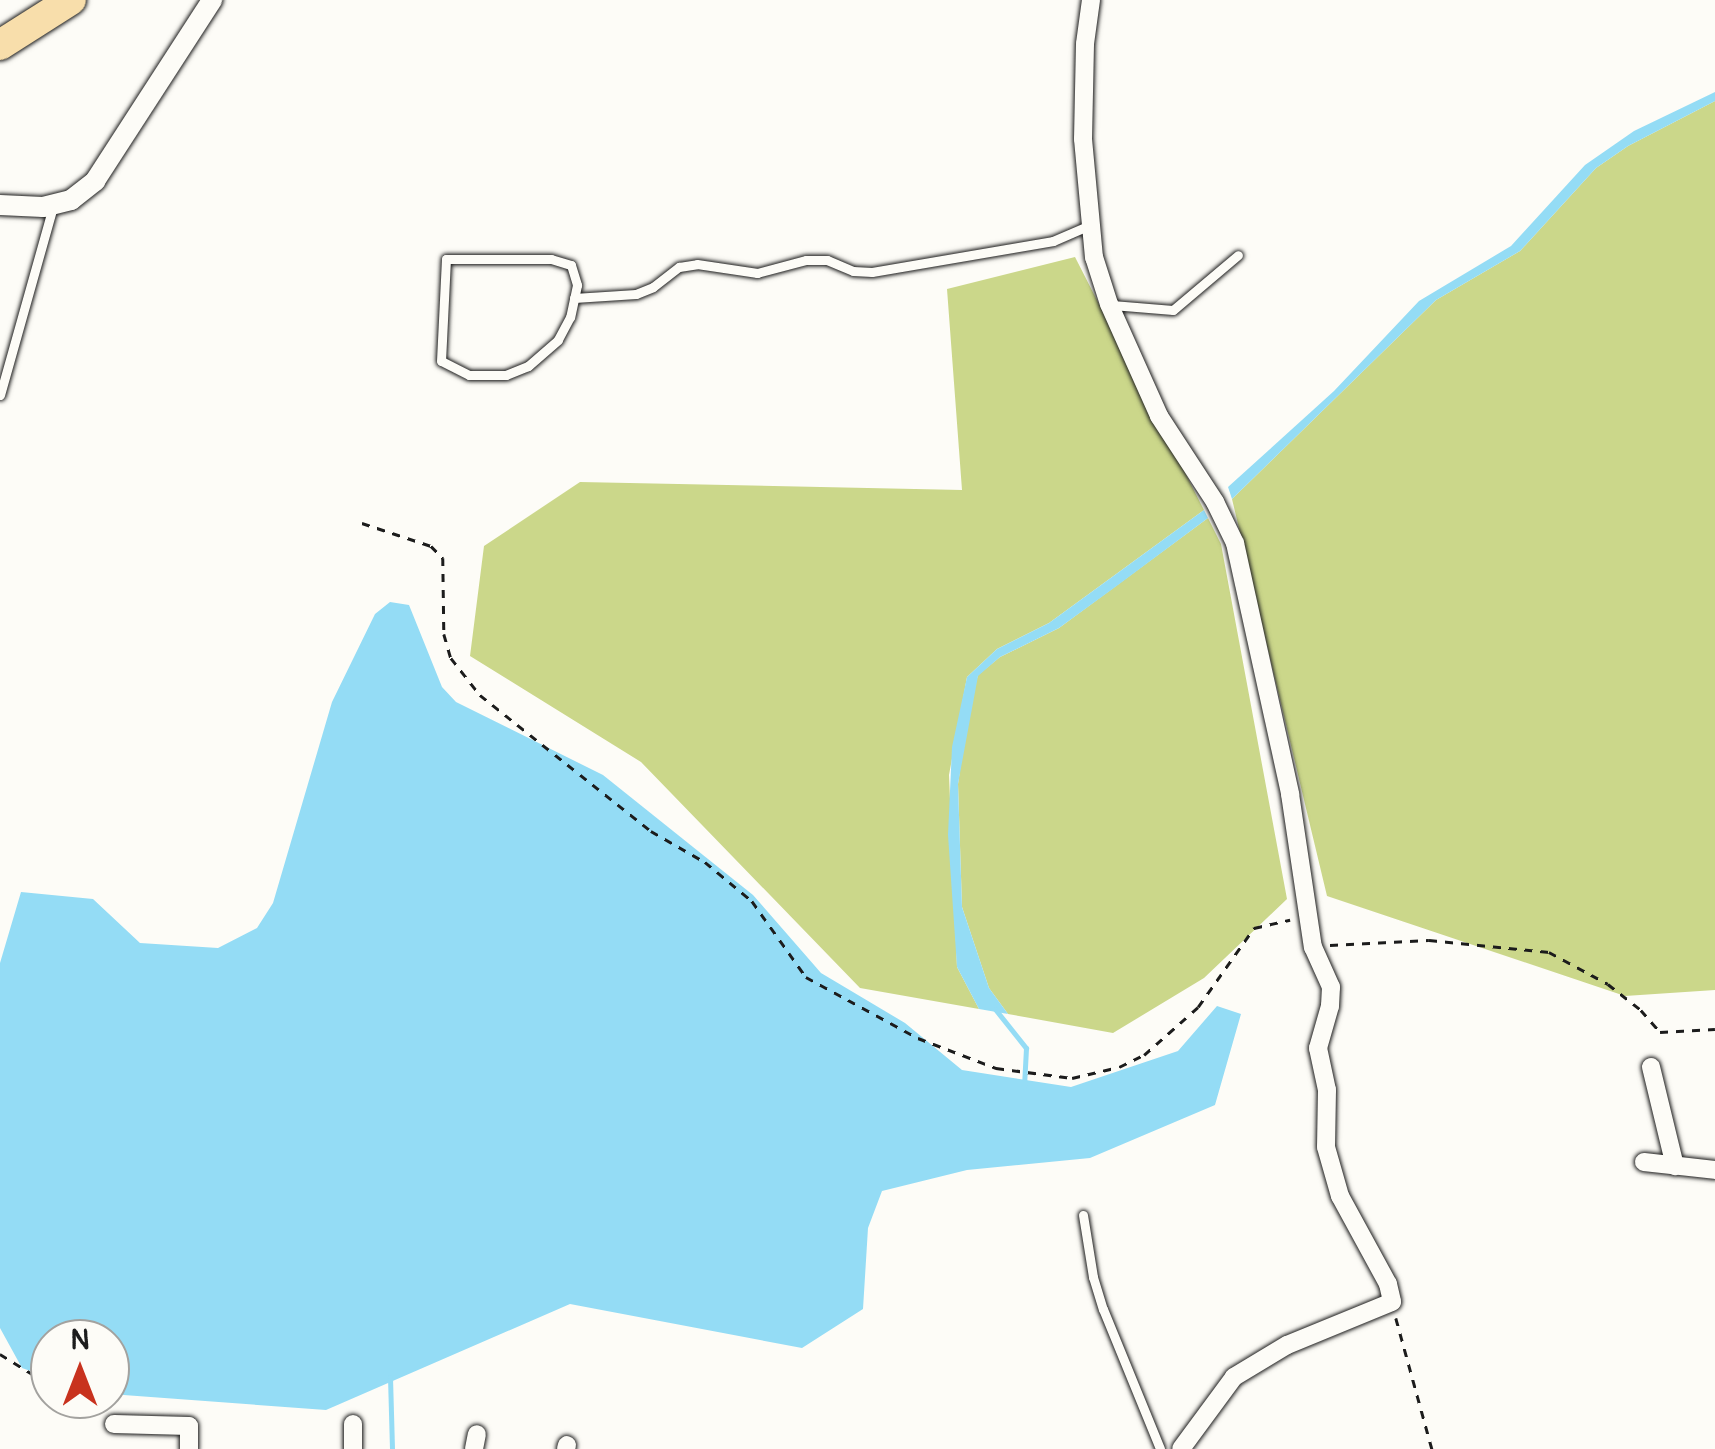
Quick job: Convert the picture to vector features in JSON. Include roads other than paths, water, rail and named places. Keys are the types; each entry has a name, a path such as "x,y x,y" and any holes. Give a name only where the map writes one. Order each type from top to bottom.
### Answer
{"highway":[{"path":"0,45 70,0"}],"street":[{"path":"0,204 14,208 71,200 117,154 212,0"},
{"path":"1092,0 1085,44 1083,138 1094,258 1109,304 1160,416 1215,502 1235,543 1305,874 1312,947 1331,987 1318,1048 1327,1090 1326,1147 1340,1196 1388,1284 1392,1302 1287,1345 1234,1377 1181,1449"},
{"path":"1651,1068 1676,1166"},
{"path":"1644,1162 1715,1170"},
{"path":"114,1424 189,1426 189,1449"},
{"path":"353,1424 353,1449"}],"lane":[{"path":"0,395 54,204"},
{"path":"574,298 636,294 653,287 679,267 697,264 757,273 806,260 827,260 852,271 872,272 1053,241 1090,225"},
{"path":"1109,304 1173,310 1238,256"},
{"path":"446,259 551,259 571,265 577,285 574,298 558,340 528,366 506,375 469,376 440,361 446,259"},
{"path":"1084,1215 1092,1277 1160,1449"}],"water":[{"path":"1715,92 1715,101 1628,146 1596,168 1520,251 1436,300 1232,499 1228,487 1334,391 1419,301 1511,246 1585,165 1634,131"},
{"path":"1204,510 1208,518 1118,585 1059,628 1000,657 978,676 958,784 962,907 989,988 1008,1014 979,1009 957,967 948,835 952,747 967,677 997,649 1049,623"},
{"path":"390,602 409,605 442,687 456,702 603,775 753,895 821,973 905,1023 962,1070 1071,1087 1178,1051 1217,1006 1241,1014 1215,1105 1090,1158 967,1170 882,1191 868,1228 863,1309 802,1348 570,1304 326,1410 130,1395 130,1319 30,1319 30,1371 22,1368 0,1328 0,963 21,892 93,899 140,943 218,948 257,928 273,903 332,702 375,614"}],"waterway":[{"path":"995,1009 1026,1048 1024,1087"},
{"path":"390,1377 392,1449"}]}
